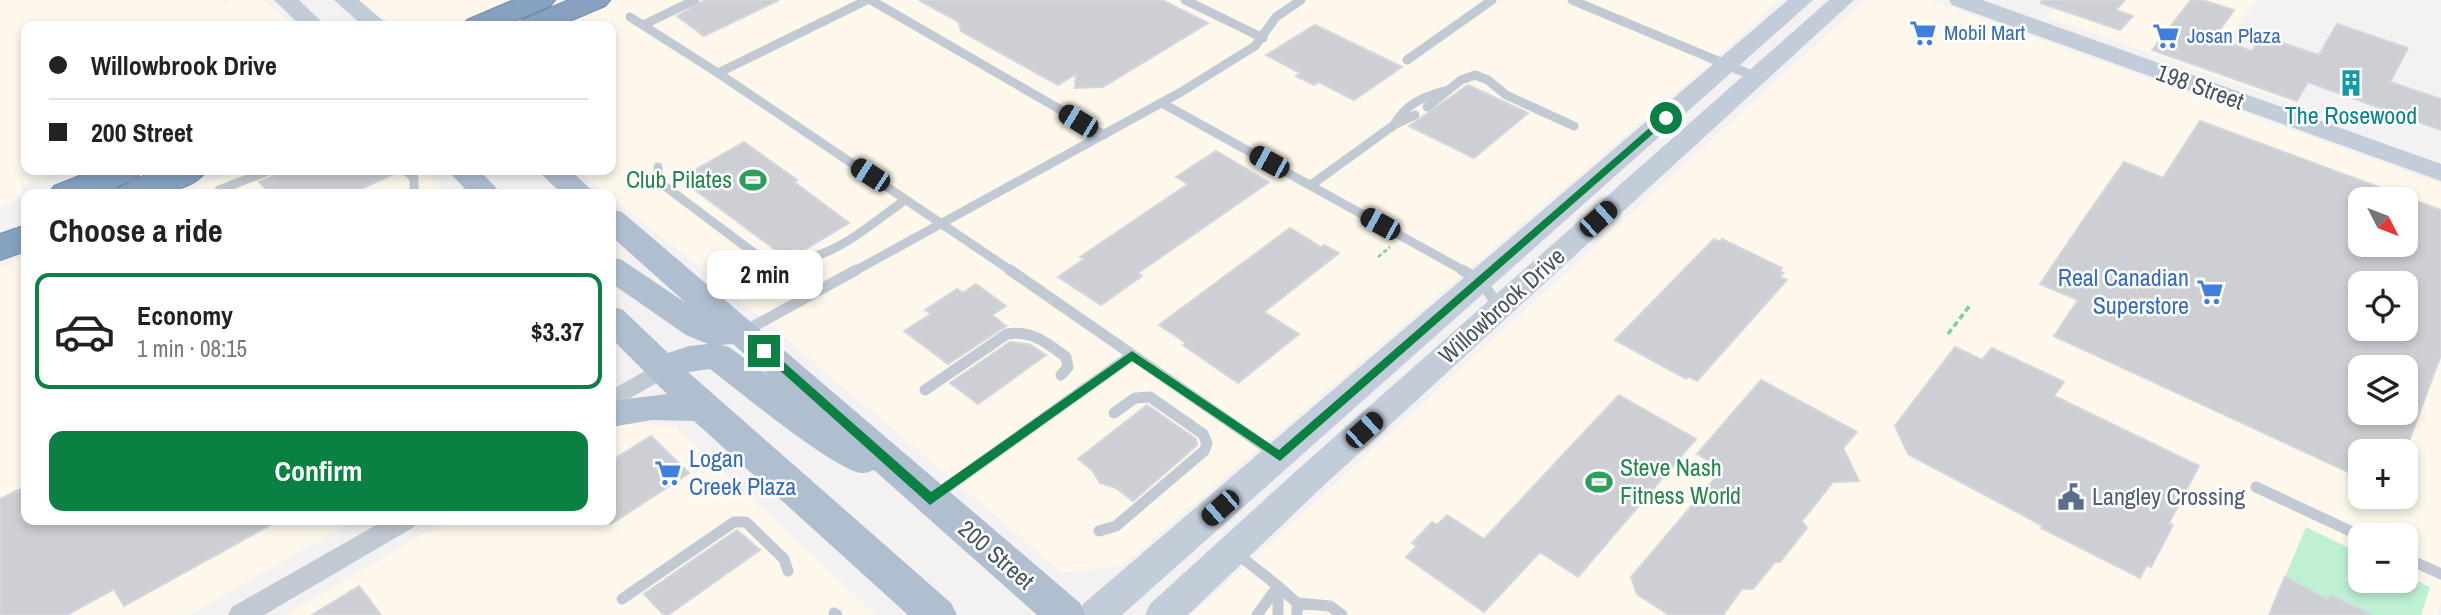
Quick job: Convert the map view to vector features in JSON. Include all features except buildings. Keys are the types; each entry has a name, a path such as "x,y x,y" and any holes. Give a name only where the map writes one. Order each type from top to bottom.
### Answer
{"highway":[{"path":"486,21 540,0"},
{"path":"545,21 595,0"},
{"path":"78,189 114,175"},
{"path":"142,189 178,175"},
{"path":"0,221 21,213"},
{"path":"0,248 21,239"}],"main road":[{"path":"285,0 308,21"},
{"path":"345,0 371,21"},
{"name":"Willowbrook Drive","path":"1097,615 1802,0"},
{"name":"Willowbrook Drive","path":"1163,615 1843,0"},
{"name":"198 Street","path":"1960,0 2441,173"},
{"path":"468,175 482,189"},
{"path":"557,175 575,189"},
{"name":"200 Street","path":"616,223 1065,615"},
{"path":"616,271 698,327 711,333 743,332"},
{"path":"616,323 703,408 936,615"},
{"path":"663,369 689,358 717,356 822,435 930,499"},
{"path":"616,413 652,407 703,408"}],"street":[{"path":"616,398 663,369"},
{"path":"242,615 396,525"}],"lane":[{"path":"643,25 695,0"},
{"path":"718,73 867,0 1104,135"},
{"path":"1185,0 1263,38"},
{"path":"743,332 1162,103 1246,53 1263,38 1276,17 1301,0"},
{"path":"1407,60 1492,0"},
{"path":"1572,0 1756,77"},
{"path":"630,17 718,73 1280,456"},
{"path":"1427,107 1467,76 1481,76 1506,95 1574,126"},
{"path":"1394,125 1400,112 1424,96 1446,90"},
{"path":"1162,103 1480,280 1500,308"},
{"path":"1311,186 1394,125 1416,115"},
{"path":"658,167 658,181 766,262 783,265 821,256 868,229 905,200"},
{"path":"221,189 247,175"},
{"path":"222,189 258,175"},
{"path":"925,390 1007,334 1019,331 1031,332 1066,357 1068,367 1061,375"},
{"path":"930,499 1132,355"},
{"path":"1099,531 1116,526 1205,452 1207,443 1203,434 1150,397 1140,395 1133,398 1114,413"},
{"path":"2256,487 2348,530"},
{"path":"622,599 734,522 746,523 784,559 788,571"},
{"path":"1232,550 1278,586 1297,609 1330,606 1342,615"},
{"path":"2418,563 2441,574"},
{"path":"1257,615 1278,586"},
{"path":"1278,586 1278,615"}],"path":[{"path":"1378,257 1388,249"},
{"path":"1948,334 1971,304"}],"shaded area":[{"path":"0,0 220,0 224,3 233,0 264,0 287,21 21,21 21,175 47,175 22,186 21,196 0,209"},
{"path":"356,0 508,0 466,19 455,21 393,21 380,17"},
{"path":"618,0 1779,0 1734,42 1122,566 1063,573 727,289 616,201 616,189 601,189 583,175 616,175 616,21 569,21"},
{"path":"1865,0 1931,0 2441,184 2441,601 2438,615 1191,615"},
{"name":"Josan Plaza","path":"2062,0 2256,0 2216,56 2307,87 2297,105 2046,17"},
{"path":"226,175 427,175 442,189 190,189"},
{"path":"21,259 21,525 346,525 189,615 0,615 0,268"},
{"name":"Logan Creek Plaza","path":"640,423 675,427 876,615 286,615 439,525 616,525 616,425"}],"green space":[{"path":"2306,527 2348,548 2348,593 2418,593 2418,582 2430,587 2421,615 2372,615 2332,595 2329,600 2285,577"}],"place":[{"name":"Mobil Mart","path":"1923,33"},
{"name":"Josan Plaza","path":"2166,36"},
{"name":"The Rosewood","path":"2351,83"},
{"name":"Club Pilates","path":"753,180"},
{"name":"Real Canadian Superstore","path":"2210,292"},
{"name":"Logan Creek Plaza","path":"668,473"},
{"name":"Steve Nash Fitness World","path":"1599,482"},
{"name":"Langley Crossing","path":"2071,497"}],"route":[{"path":"764,351 930,499 1132,355 1280,456 1666,118"}]}
